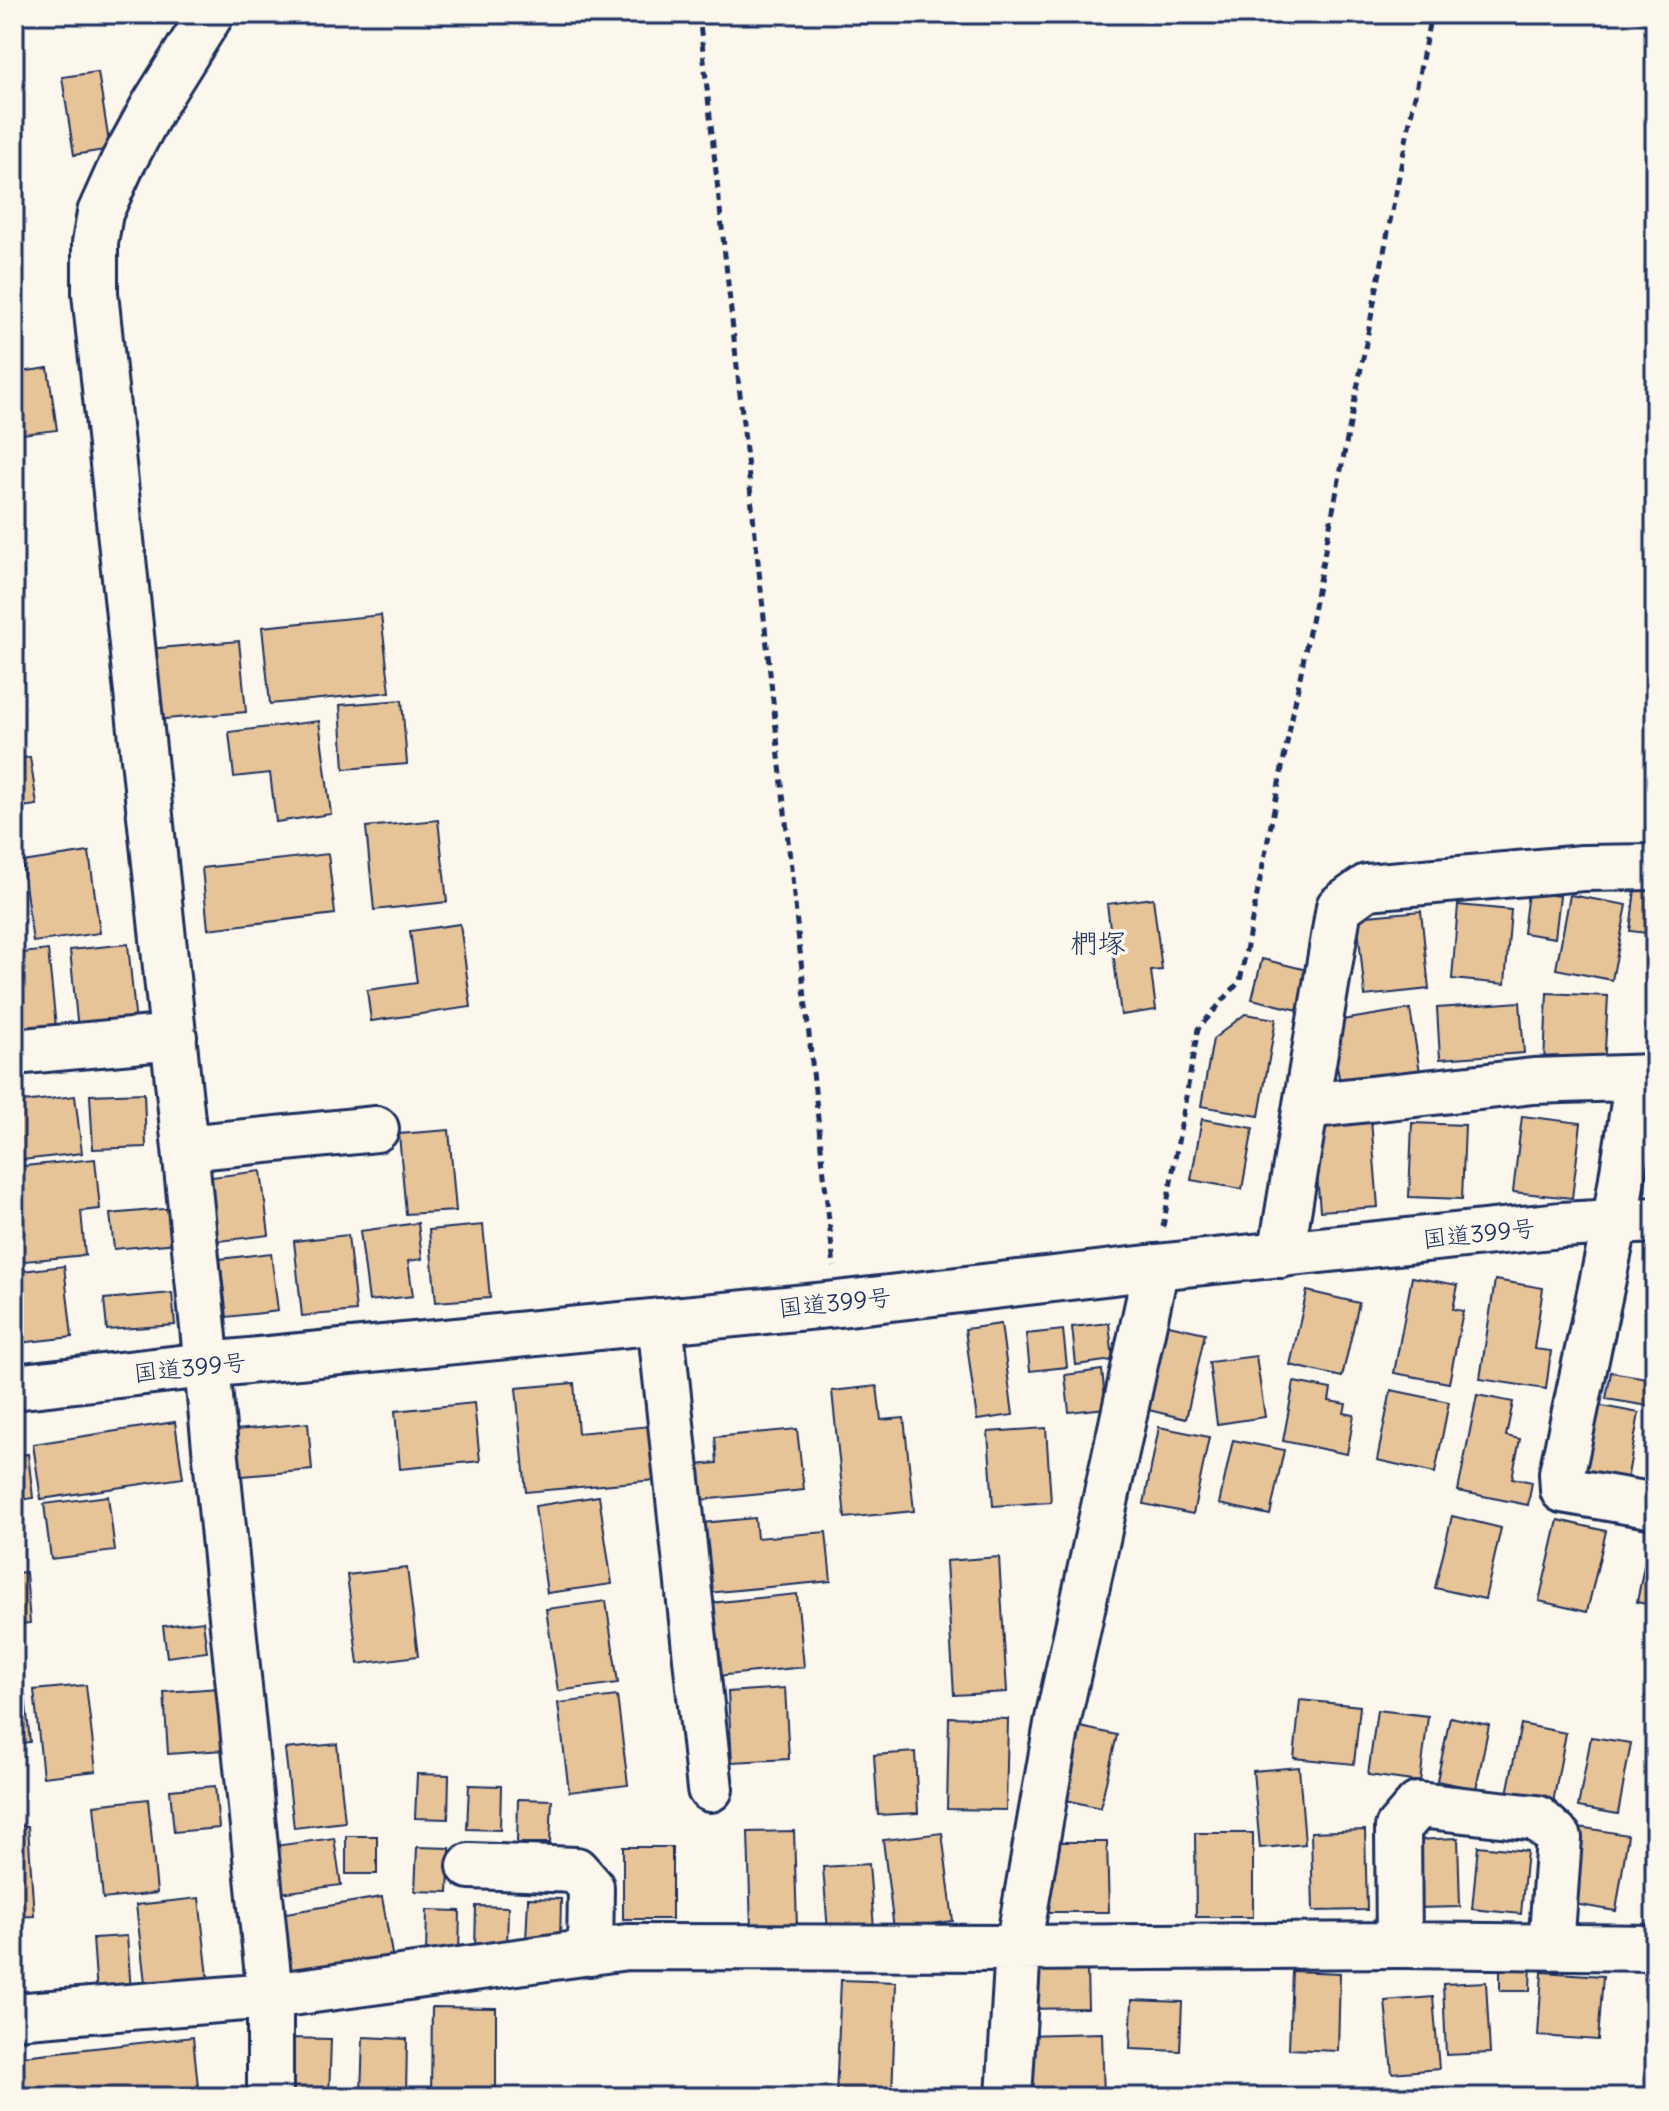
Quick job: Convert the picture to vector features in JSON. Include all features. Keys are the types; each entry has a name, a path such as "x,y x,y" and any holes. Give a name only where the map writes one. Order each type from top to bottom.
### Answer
{"main road":[{"path":"211,14 154,105 100,213 95,243 95,293 174,1037 270,1996 270,2097"},
{"path":"1281,1255 1339,907 1367,887 1583,868 1655,867"},
{"path":"14,1052 174,1037"},
{"path":"1306,1106 1533,1081 1646,1077 1635,1221 1562,1473 1563,1490 1655,1506"},
{"path":"185,1148 376,1129"},
{"name":"国道399号","path":"14,1387 206,1365 838,1304 1561,1225 1635,1221"},
{"path":"1009,2097 1018,1948 1057,1724 1156,1267"},
{"path":"660,1321 710,1789"},
{"path":"1399,1945 1398,1828 1418,1805 1537,1818 1559,1838 1551,1947"},
{"path":"470,1866 576,1870 591,1887 590,1953"},
{"path":"14,2016 270,1996 627,1947 1399,1945 1655,1948"}],"path":[{"path":"699,14 838,1304"},
{"path":"1156,1267 1198,1029 1240,981 1431,14"}],"building":[{"path":"98,72 110,149 74,155 62,77"},
{"path":"48,368 57,430 14,435 14,373"},
{"path":"381,615 390,692 270,704 262,627"},
{"path":"239,641 246,712 154,720 148,649"},
{"path":"402,700 407,764 344,769 340,705"},
{"path":"319,721 331,814 276,822 270,773 234,777 229,732"},
{"path":"30,757 37,805 14,808 14,760"},
{"path":"438,820 447,902 374,910 366,827"},
{"path":"89,852 100,933 33,942 22,862"},
{"path":"328,854 335,914 208,929 202,868"},
{"path":"1635,889 1655,891 1655,934 1630,931"},
{"path":"1528,892 1560,896 1555,938 1523,933"},
{"path":"1570,895 1627,905 1612,980 1556,969"},
{"path":"1153,898 1162,970 1151,971 1156,1010 1121,1015 1107,904"},
{"path":"1458,905 1511,910 1505,984 1452,979"},
{"path":"1421,911 1429,989 1365,996 1357,917"},
{"path":"460,924 471,1007 371,1021 367,990 417,983 410,931"},
{"path":"128,944 136,1025 78,1031 70,950"},
{"path":"48,950 56,1027 14,1032 14,954"},
{"path":"1262,959 1307,970 1298,1010 1252,999"},
{"path":"1648,979 1655,979 1655,1059 1645,1058"},
{"path":"1547,993 1608,996 1604,1068 1544,1065"},
{"path":"1520,1002 1524,1053 1440,1059 1437,1008"},
{"path":"1410,1009 1420,1072 1340,1084 1330,1022"},
{"path":"1245,1014 1276,1019 1259,1116 1201,1106 1213,1039"},
{"path":"144,1093 146,1147 93,1149 90,1095"},
{"path":"75,1096 82,1153 14,1161 14,1103"},
{"path":"1522,1116 1581,1123 1572,1198 1513,1192"},
{"path":"1202,1119 1253,1128 1242,1189 1191,1180"},
{"path":"1371,1120 1378,1207 1320,1211 1313,1124"},
{"path":"1412,1123 1465,1125 1462,1199 1409,1197"},
{"path":"449,1130 456,1211 406,1214 399,1134"},
{"path":"95,1159 100,1209 81,1211 85,1255 15,1262 14,1167"},
{"path":"261,1171 269,1235 211,1242 203,1178"},
{"path":"174,1208 177,1243 114,1249 110,1214"},
{"path":"418,1223 422,1259 408,1261 413,1296 369,1301 360,1231"},
{"path":"483,1225 490,1298 436,1302 429,1230"},
{"path":"348,1235 356,1311 302,1316 294,1241"},
{"path":"271,1253 278,1311 227,1317 220,1259"},
{"path":"64,1266 72,1337 19,1343 14,1272"},
{"path":"1412,1277 1458,1285 1453,1309 1463,1311 1449,1383 1394,1373"},
{"path":"1495,1280 1543,1288 1534,1349 1551,1351 1546,1389 1480,1379"},
{"path":"1307,1291 1359,1303 1342,1377 1290,1365"},
{"path":"172,1293 175,1325 107,1330 104,1299"},
{"path":"1155,1322 1205,1333 1186,1419 1136,1407"},
{"path":"1109,1323 1113,1360 1076,1365 1072,1327"},
{"path":"1001,1324 1013,1415 977,1420 965,1329"},
{"path":"1063,1330 1067,1367 1030,1371 1026,1334"},
{"path":"1256,1356 1265,1417 1217,1424 1209,1362"},
{"path":"1102,1370 1106,1408 1069,1412 1065,1375"},
{"path":"1611,1372 1653,1379 1649,1406 1606,1399"},
{"path":"1294,1382 1331,1389 1329,1401 1346,1404 1344,1413 1354,1415 1347,1454 1283,1441"},
{"path":"574,1383 578,1433 650,1426 655,1480 526,1492 516,1388"},
{"path":"877,1386 881,1420 904,1418 914,1511 845,1518 832,1391"},
{"path":"1391,1390 1449,1402 1435,1473 1377,1460"},
{"path":"1477,1395 1513,1402 1506,1436 1520,1439 1512,1478 1532,1482 1528,1505 1458,1491"},
{"path":"474,1403 480,1461 400,1469 395,1411"},
{"path":"1597,1405 1639,1413 1627,1481 1584,1474"},
{"path":"175,1422 183,1478 41,1499 33,1444"},
{"path":"308,1423 312,1470 230,1477 226,1431"},
{"path":"1159,1427 1209,1437 1193,1514 1144,1504"},
{"path":"1046,1428 1051,1502 993,1506 988,1432"},
{"path":"797,1429 804,1490 700,1500 696,1465 717,1463 715,1437"},
{"path":"1233,1440 1284,1450 1270,1515 1219,1504"},
{"path":"28,1454 33,1498 14,1501 14,1456"},
{"path":"108,1496 115,1551 51,1559 44,1504"},
{"path":"599,1496 612,1584 547,1593 535,1506"},
{"path":"1452,1516 1501,1528 1485,1599 1435,1588"},
{"path":"755,1518 757,1538 826,1532 831,1581 697,1594 691,1524"},
{"path":"1558,1520 1606,1531 1587,1612 1539,1601"},
{"path":"1651,1530 1655,1531 1655,1606 1637,1602"},
{"path":"999,1557 1007,1692 954,1695 946,1561"},
{"path":"407,1568 418,1656 358,1664 347,1575"},
{"path":"26,1572 30,1623 14,1625 14,1573"},
{"path":"797,1594 804,1667 717,1676 710,1603"},
{"path":"606,1601 618,1683 558,1691 546,1609"},
{"path":"203,1621 207,1652 167,1657 163,1626"},
{"path":"86,1685 96,1771 43,1777 34,1690"},
{"path":"219,1688 223,1750 168,1754 164,1692"},
{"path":"785,1688 789,1759 732,1762 728,1692"},
{"path":"25,1695 30,1742 14,1744 14,1696"},
{"path":"617,1696 628,1785 569,1792 558,1703"},
{"path":"1300,1700 1360,1706 1354,1764 1294,1758"},
{"path":"1377,1710 1428,1716 1420,1782 1368,1775"},
{"path":"949,1717 1008,1719 1006,1810 947,1809"},
{"path":"1450,1717 1489,1725 1476,1789 1437,1781"},
{"path":"1521,1724 1566,1733 1553,1803 1507,1794"},
{"path":"1071,1725 1117,1735 1100,1808 1054,1797"},
{"path":"1591,1737 1631,1743 1618,1814 1578,1807"},
{"path":"337,1744 345,1822 294,1828 285,1749"},
{"path":"915,1752 918,1813 878,1815 874,1755"},
{"path":"1299,1767 1305,1844 1260,1848 1253,1771"},
{"path":"417,1774 449,1775 448,1819 415,1818"},
{"path":"469,1785 501,1786 500,1830 467,1829"},
{"path":"215,1786 219,1828 174,1832 170,1790"},
{"path":"148,1799 157,1893 103,1899 94,1805"},
{"path":"518,1799 552,1800 550,1843 517,1843"},
{"path":"14,1826 28,1826 34,1916 14,1917"},
{"path":"1579,1827 1628,1835 1616,1911 1568,1903"},
{"path":"1365,1830 1367,1910 1313,1911 1311,1832"},
{"path":"794,1831 797,1927 751,1929 748,1832"},
{"path":"942,1833 953,1921 894,1929 883,1840"},
{"path":"1195,1833 1253,1833 1253,1917 1196,1917"},
{"path":"346,1836 377,1836 377,1874 346,1874"},
{"path":"334,1838 341,1885 281,1893 274,1846"},
{"path":"1458,1838 1460,1907 1417,1908 1415,1840"},
{"path":"1048,1842 1107,1842 1109,1912 1049,1912"},
{"path":"1478,1846 1527,1851 1521,1914 1472,1909"},
{"path":"417,1847 450,1848 448,1892 415,1891"},
{"path":"623,1847 672,1847 672,1919 623,1919"},
{"path":"869,1864 874,1929 828,1932 823,1867"},
{"path":"382,1897 393,1960 290,1977 280,1914"},
{"path":"199,1898 209,1985 146,1991 136,1905"},
{"path":"528,1898 561,1899 560,1943 526,1942"},
{"path":"476,1906 508,1907 507,1951 475,1950"},
{"path":"427,1910 460,1911 459,1955 426,1954"},
{"path":"127,1936 131,1992 97,1994 93,1938"},
{"path":"1500,1959 1531,1959 1530,1991 1500,1991"},
{"path":"1087,1969 1088,2008 1023,2009 1022,1970"},
{"path":"1292,1971 1340,1973 1338,2051 1289,2049"},
{"path":"1542,1972 1603,1976 1598,2040 1538,2036"},
{"path":"841,1980 896,1982 892,2097 836,2097"},
{"path":"1486,1982 1490,2053 1446,2055 1443,1984"},
{"path":"1433,1997 1439,2069 1392,2073 1385,2001"},
{"path":"1132,2000 1182,2002 1180,2051 1130,2049"},
{"path":"432,2007 496,2008 496,2097 431,2097"},
{"path":"1102,2033 1104,2097 1024,2097 1023,2035"},
{"path":"193,2037 199,2097 14,2097 14,2057"},
{"path":"363,2037 407,2039 406,2096 361,2095"},
{"path":"287,2038 331,2039 329,2097 286,2097"}],"district":[{"name":"椚塚","path":"1098,943"}]}
